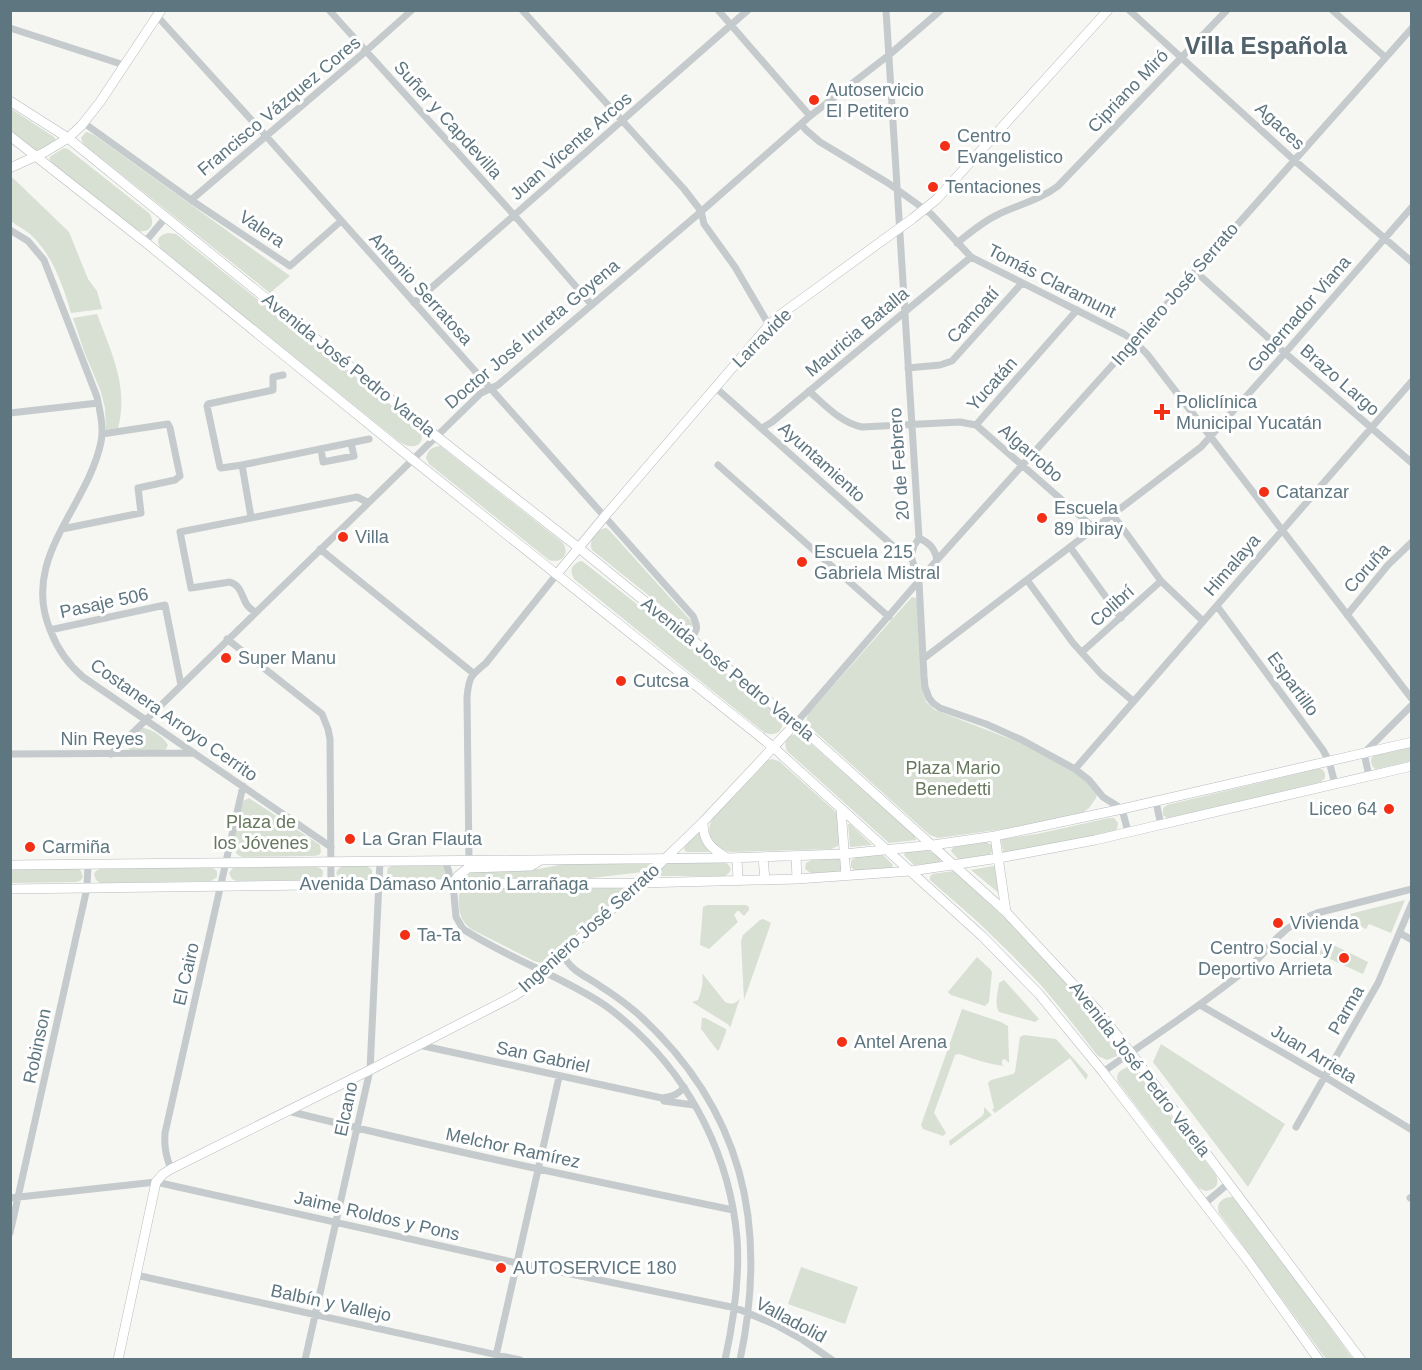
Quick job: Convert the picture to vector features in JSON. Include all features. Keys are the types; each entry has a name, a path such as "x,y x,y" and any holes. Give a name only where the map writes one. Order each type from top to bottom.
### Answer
{"street":[{"name":"Suñer y Capdevilla","path":"329,10 591,304"},
{"name":"Francisco Vázquez Cores","path":"191,200 412,10"},
{"path":"522,10 684,189 701,211 704,224 735,267 769,325"},
{"path":"718,10 810,116"},
{"name":"Juan Vicente Arcos","path":"414,303 748,10"},
{"name":"20 de Febrero","path":"886,10 919,538 911,556"},
{"name":"Doctor José Irureta Goyena","path":"111,754 481,393 498,385 810,116 889,55 941,10"},
{"name":"Larravide","path":"473,673 486,663 604,516 769,325 937,199 1108,10"},
{"name":"Agaces","path":"1129,10 1294,160 1412,262"},
{"name":"Cipriano Miró","path":"957,243 997,215 1035,200 1058,186 1227,10"},
{"path":"1332,10 1385,57"},
{"path":"10,168 68,138 84,123 159,13"},
{"name":"Antonio Serratosa","path":"159,13 693,616 698,626 691,639"},
{"path":"10,28 124,65"},
{"name":"Ingeniero José Serrato","path":"156,1182 171,1169 370,1070 528,987 666,859 796,723 937,560 1412,28"},
{"name":"Avenida José Pedro Varela","path":"10,101 68,138 796,723 1006,912 1098,1011 1361,1359"},
{"path":"84,123 191,200"},
{"name":"Tomás Claramunt","path":"801,124 820,142 925,209 971,256 1134,341 1147,354 1412,699"},
{"name":"Avenida José Pedro Varela","path":"10,136 773,747 1006,959 1039,994 1103,1072 1249,1262 1319,1359"},
{"name":"Valera","path":"191,200 290,266 341,221"},
{"name":"Gobernador Viana","path":"923,659 1201,447 1412,207"},
{"path":"145,242 166,217"},
{"name":"Costanera Arroyo Cerrito","path":"10,230 28,241 44,260 101,411 102,440 94,465 51,550 42,593 44,613 63,655 72,668 83,676 331,847"},
{"name":"Mauricia Batalla","path":"762,428 809,392 971,256"},
{"name":"Brazo Largo","path":"1195,271 1412,463"},
{"name":"Camoatí","path":"908,368 940,365 952,361 1022,283"},
{"name":"Yucatán","path":"809,392 844,420 862,427 960,422 976,425 1077,310"},
{"path":"284,375 273,377 273,390 208,404 221,468 369,439"},
{"name":"Himalaya","path":"1075,769 1412,381"},
{"name":"Ayuntamiento","path":"715,387 900,552 911,556"},
{"path":"10,413 98,403"},
{"path":"62,529 141,513 138,488 180,477 168,424 102,434"},
{"name":"Algarrobo","path":"976,425 1094,528"},
{"path":"321,449 323,462 354,456 351,443"},
{"path":"242,465 251,517"},
{"path":"718,465 889,616"},
{"path":"255,612 246,604 241,590 234,582 191,588 180,532 357,497 368,502"},
{"path":"1113,515 1161,581 1203,621"},
{"path":"919,538 928,542 933,548 937,560"},
{"name":"Coruña","path":"1347,615 1388,565 1412,542"},
{"path":"1070,547 1121,618"},
{"path":"320,549 473,673 467,697 469,860"},
{"path":"911,556 919,582 925,687 929,698 940,708 986,724 1022,740 1075,769 1089,780 1103,797 1122,809 1128,832"},
{"path":"1027,580 1073,644 1101,674 1133,701"},
{"name":"Colibrí","path":"1082,652 1161,581"},
{"name":"Pasaje 506","path":"50,630 165,605 181,685"},
{"name":"Espartillo","path":"1216,606 1323,750 1329,761 1335,784"},
{"path":"227,639 322,714 330,739 331,885"},
{"path":"1369,777 1364,753 1412,705"},
{"name":"Avenida Dámaso Antonio Larrañaga","path":"10,865 666,859 844,854 995,836 1156,802 1412,742"},
{"name":"Nin Reyes","path":"10,754 194,753"},
{"name":"Avenida Dámaso Antonio Larrañaga","path":"10,889 640,883 797,879 911,871 999,858 1095,840 1412,766"},
{"name":"El Cairo","path":"171,1169 165,1153 165,1133 243,786"},
{"path":"1156,802 1161,825"},
{"path":"841,809 846,876"},
{"path":"703,822 707,842 713,850 732,858 738,881"},
{"path":"995,836 1006,912"},
{"path":"796,856 797,879"},
{"path":"763,857 765,880"},
{"path":"443,860 449,870 449,884 456,916 463,929 605,1005 646,1040 676,1075 710,1133 722,1163 734,1210 738,1255 735,1308 725,1359"},
{"path":"449,884 468,868 531,866 541,860"},
{"name":"Elcano","path":"305,1359 370,1070 381,861"},
{"name":"Robinson","path":"10,1233 15,1197 87,888 88,864"},
{"path":"1103,1072 1200,1005 1252,965 1291,926 1308,916 1331,908 1412,889"},
{"name":"Parma","path":"1296,1127 1378,983 1412,903"},
{"path":"1400,933 1412,940"},
{"path":"563,954 569,965 578,973 611,993 661,1035 688,1068 722,1125 735,1158 751,1237 752,1263 748,1313 740,1359"},
{"name":"Juan Arrieta","path":"1200,1005 1412,1130"},
{"name":"San Gabriel","path":"419,1045 662,1098 664,1101 694,1105"},
{"path":"676,1075 688,1068"},
{"path":"496,1357 559,1077"},
{"path":"662,1098 679,1094 684,1087"},
{"name":"Melchor Ramírez","path":"288,1111 538,1170 734,1210"},
{"path":"722,1163 735,1158"},
{"path":"118,1359 156,1182"},
{"name":"Jaime Roldos y Pons","path":"15,1197 156,1182 517,1263 735,1308"},
{"path":"1204,1204 1229,1183"},
{"name":"Balbín y Vallejo","path":"136,1275 496,1357 520,1359"},
{"name":"Valladolid","path":"735,1308 776,1324 832,1359"}],"green space":[{"path":"10,108 56,140 38,152 29,148 11,132"},
{"path":"87,132 290,276 270,293 86,146 81,138"},
{"path":"64,148 149,213 152,221 150,228 145,231 136,230 53,164 49,159 51,156"},
{"path":"13,178 69,232 88,279 97,291 102,309 71,313 51,260 30,234 11,221 11,179"},
{"path":"176,234 419,429 422,439 420,443 410,446 400,442 168,256 158,242 162,235"},
{"path":"97,314 113,356 120,384 121,413 118,428 106,430 105,408 101,392 73,318"},
{"path":"440,446 562,542 566,550 564,557 554,561 549,560 429,464 426,458 429,451"},
{"path":"606,528 692,622 692,627 688,627 592,550 591,543 594,536"},
{"path":"582,561 778,715 782,723 780,730 775,734 765,733 574,579 572,567"},
{"name":"Plaza Mario Benedetti","path":"913,597 917,601 923,690 926,702 935,710 1026,745 1073,771 1097,794 1089,808 1081,814 1004,829 938,838 923,829 810,727 806,721 808,714"},
{"path":"142,728 160,736 168,745 166,749 162,751 130,750 127,746 128,742"},
{"path":"796,734 801,735 915,836 916,840 889,843 787,751 785,745 787,740"},
{"path":"1411,746 1411,761 1374,768 1371,760 1374,755"},
{"path":"772,759 779,761 836,812 840,833 838,846 831,849 731,852 715,845 709,830 713,818 767,761"},
{"path":"1322,769 1325,773 1325,778 1321,782 1171,818 1163,815 1163,808 1167,805"},
{"name":"Plaza de los Jóvenes","path":"249,798 320,845 319,855 242,857 237,854 234,847 237,827 243,801"},
{"path":"1114,818 1118,823 1117,829 1113,832 1003,853 1001,840 1003,839"},
{"path":"848,824 850,824 872,845 850,847"},
{"path":"700,831 710,852 684,850 685,846"},
{"path":"986,842 992,845 993,850 990,855 962,860 951,851 953,847"},
{"path":"928,850 940,858 939,863 914,865 904,855 905,852"},
{"path":"883,855 893,865 891,868 858,871 851,867 851,861 856,857"},
{"path":"840,858 842,872 812,874 805,869 806,863 812,860"},
{"path":"724,862 731,869 725,876 654,876 668,863"},
{"path":"647,863 650,867 643,872 591,878 467,878 469,874 478,870 539,869 564,864"},
{"path":"393,865 441,866 444,867 446,874 438,880 394,879 389,878 387,873 388,868"},
{"path":"314,866 323,871 322,879 236,881 229,873 233,868"},
{"path":"342,866 367,866 372,870 372,876 365,880 345,879 337,874"},
{"path":"995,866 1000,894 971,870"},
{"path":"206,867 217,871 217,877 211,881 100,883 94,874 102,868"},
{"path":"78,868 83,877 76,882 11,883 10,869"},
{"path":"954,871 1024,936 1062,977 1117,1043 1119,1050 1117,1056 1107,1060 1098,1056 1040,984 978,922 930,880 932,874"},
{"path":"464,889 626,889 541,963 471,929 464,922 459,909 459,894"},
{"path":"1405,900 1391,933 1369,924 1366,929 1338,917"},
{"path":"707,905 746,905 749,907 744,916 737,911 734,915 738,922 709,949 700,945 703,907"},
{"path":"763,919 771,923 744,1000 741,941 743,935"},
{"name":"Centro Social y Deportivo Arrieta","path":"1325,941 1368,962 1363,974 1319,954"},
{"path":"977,957 992,972 989,1002 985,1006 948,992"},
{"path":"702,973 725,1002 734,1003 740,998 730,1028 729,1025 692,1002 698,1000"},
{"path":"1004,980 1039,1019 1035,1022 999,1012 997,994 999,983"},
{"path":"962,1009 1008,1026 1009,1063 1005,1059 1002,1060 1004,1066 959,1054 955,1055 934,1113 946,1133 943,1136 923,1129 921,1125"},
{"path":"702,1018 726,1029 719,1050 701,1029"},
{"path":"1024,1035 1056,1039 1088,1075 1086,1080 1070,1058 995,1113 992,1110 994,1108 988,1083 1015,1072 1020,1037"},
{"path":"1161,1044 1285,1124 1248,1187 1153,1062"},
{"path":"1128,1067 1134,1068 1216,1175 1217,1184 1214,1188 1205,1191 1199,1188 1118,1082 1119,1073"},
{"path":"984,1107 992,1115 950,1146 949,1141 982,1116"},
{"path":"1232,1197 1236,1199 1353,1359 1326,1359 1219,1213 1218,1206 1221,1201"},
{"path":"801,1267 858,1287 845,1324 788,1304"}],"place":[{"name":"Autoservicio El Petitero","path":"814,100"},
{"name":"Centro Evangelistico","path":"945,146"},
{"name":"Tentaciones","path":"933,187"},
{"name":"Policlínica Municipal Yucatán","path":"1162,412"},
{"name":"Catanzar","path":"1264,492"},
{"name":"Escuela 89 Ibiray","path":"1042,518"},
{"name":"Villa","path":"343,537"},
{"name":"Escuela 215 Gabriela Mistral","path":"802,562"},
{"name":"Super Manu","path":"226,658"},
{"name":"Cutcsa","path":"621,681"},
{"name":"Liceo 64","path":"1389,809"},
{"name":"La Gran Flauta","path":"350,839"},
{"name":"Carmiña","path":"30,847"},
{"name":"Vivienda","path":"1278,923"},
{"name":"Ta-Ta","path":"405,935"},
{"name":"Centro Social y Deportivo Arrieta","path":"1344,958"},
{"name":"Antel Arena","path":"842,1042"},
{"name":"AUTOSERVICE 180","path":"501,1268"}],"district":[{"name":"Villa Española","path":"1266,45"}]}
